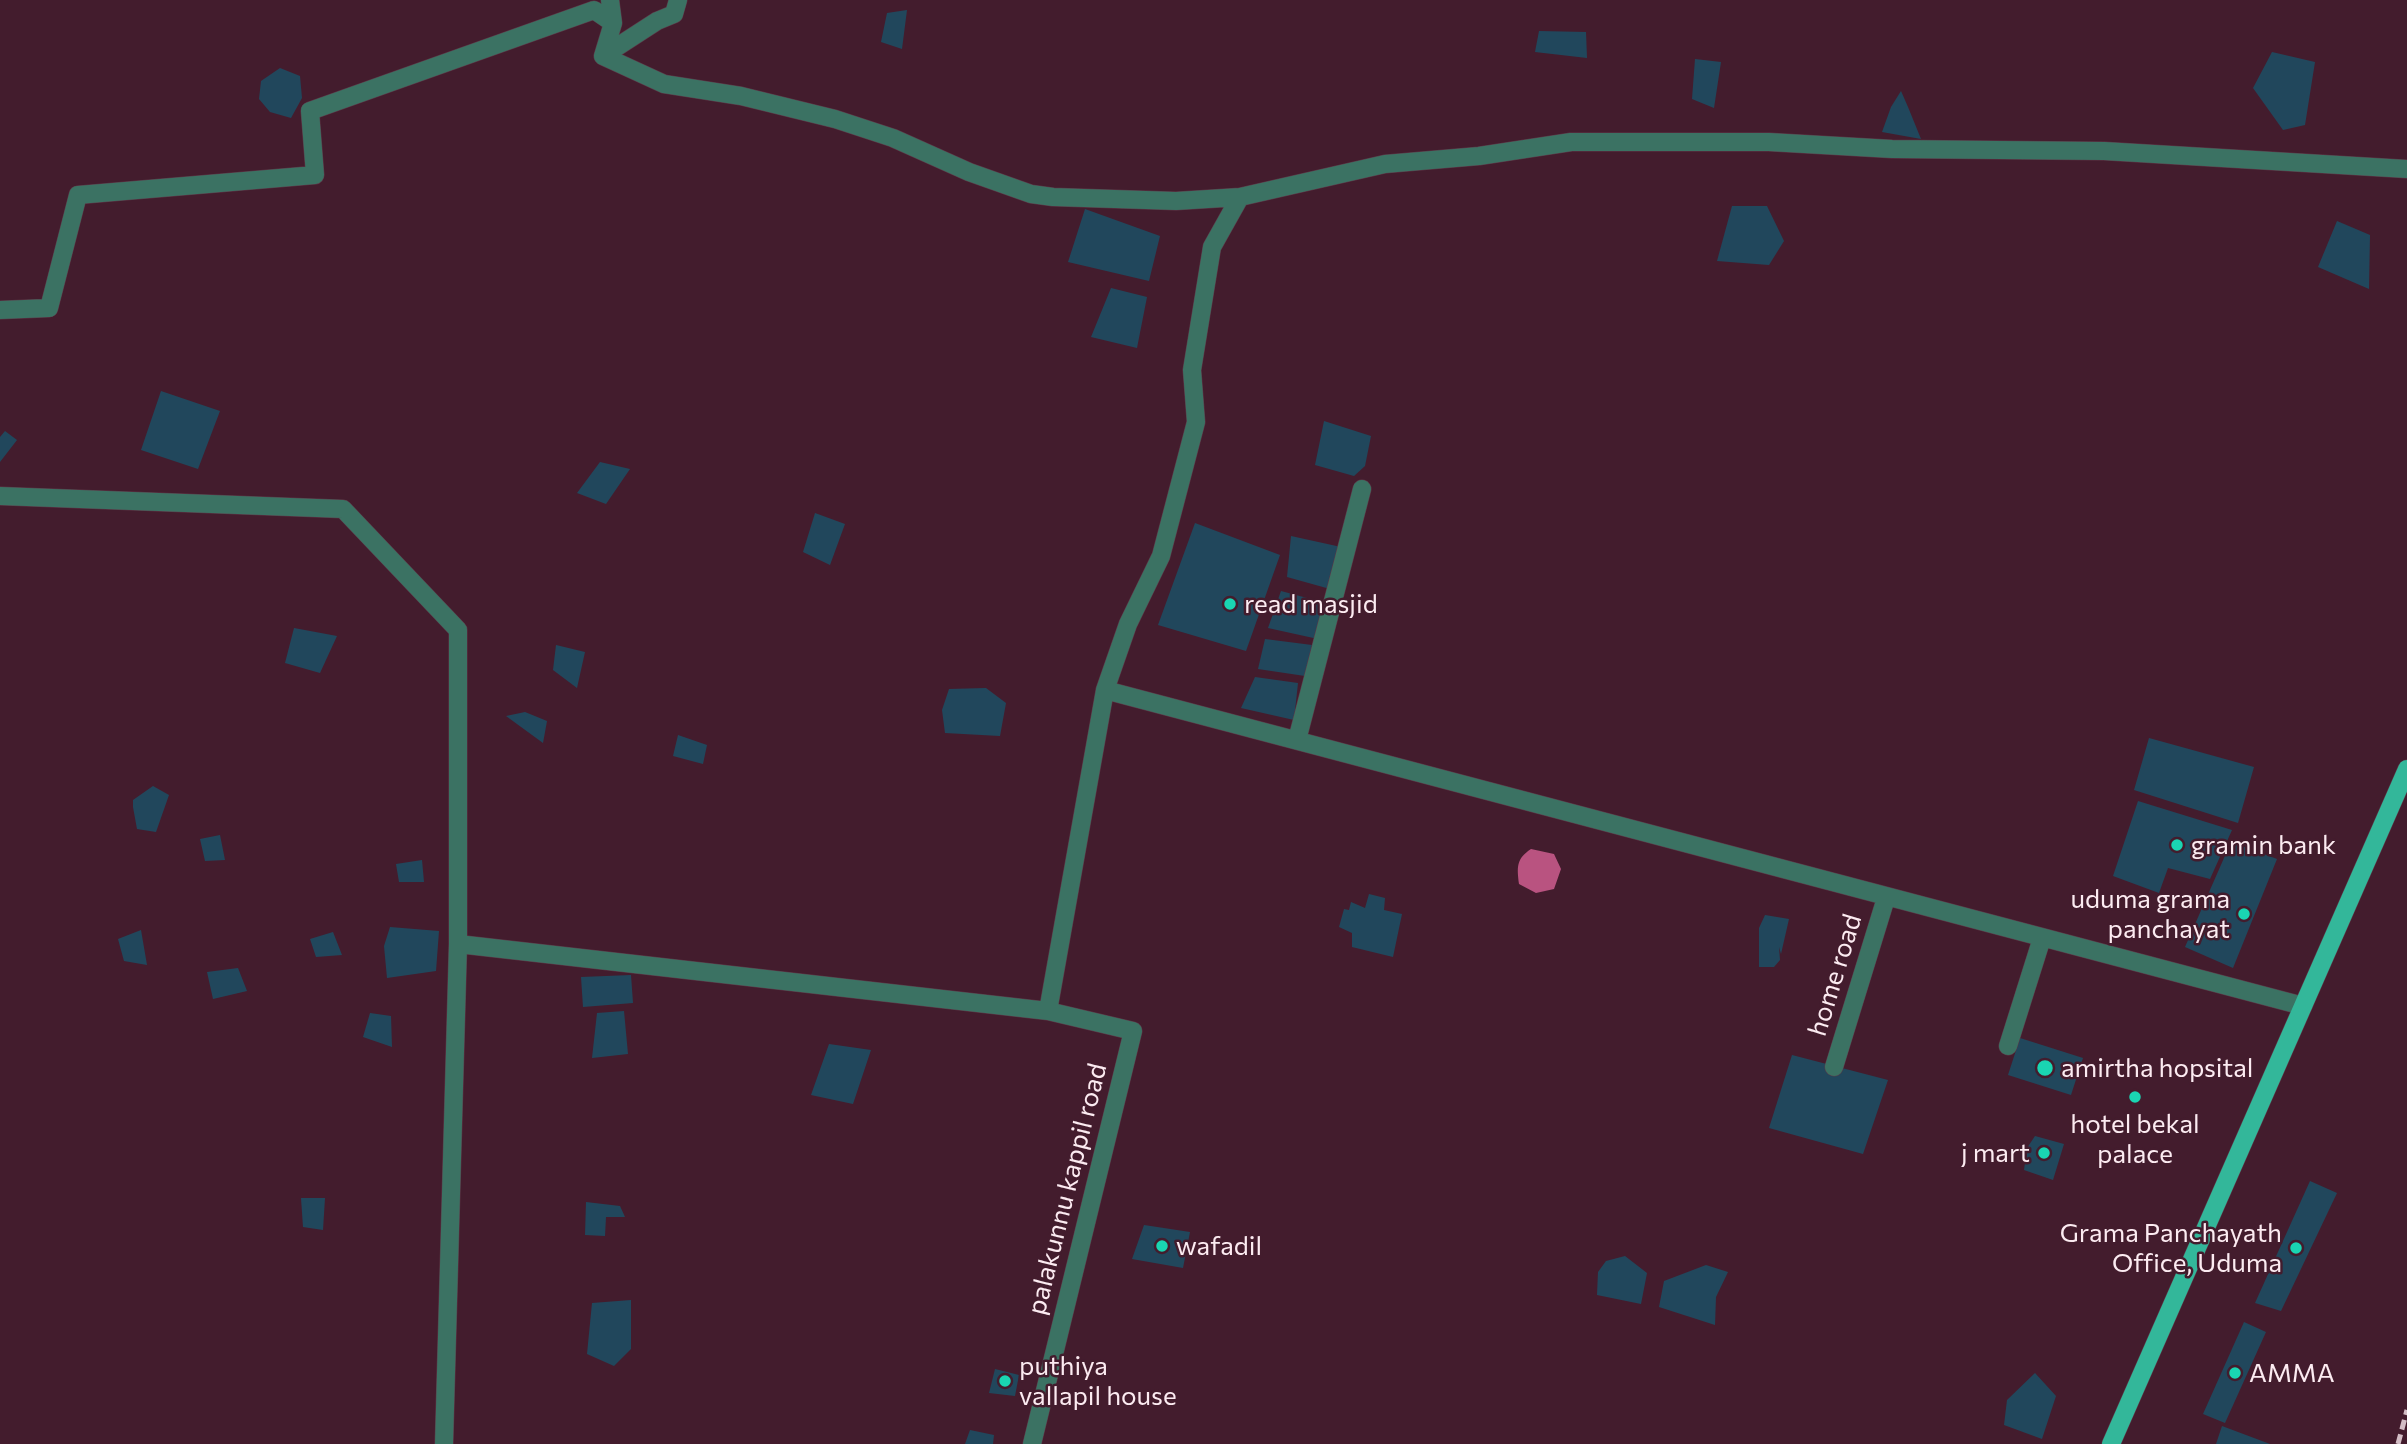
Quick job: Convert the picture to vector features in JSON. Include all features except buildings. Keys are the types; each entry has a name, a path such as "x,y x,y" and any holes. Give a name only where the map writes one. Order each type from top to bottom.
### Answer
{"main road":[{"path":"2111,1444 2407,769"}],"street":[{"path":"603,56 613,23 610,0"},
{"path":"603,56 657,21 674,14 678,0"},
{"path":"0,310 49,308 78,195 315,175 310,111 594,10 613,23"},
{"path":"603,56 664,84 741,96 893,138 968,172 1031,194 1176,201 1240,197 1385,164 1479,156 1571,142 1769,142 1892,149 2104,151 2407,169"},
{"path":"458,944 1048,1011 1105,690 1128,624 1161,556 1196,422 1192,370 1212,247 1240,197"},
{"path":"1297,740 1362,489"},
{"path":"0,496 343,509 458,630 458,944 444,1444"},
{"path":"1105,690 1885,898 2303,1006"},
{"name":"home road","path":"1834,1067 1885,898"},
{"path":"2008,1046 2042,939"},
{"name":"palakunnu kappil road","path":"1032,1444 1133,1031 1048,1011"}],"shaded area":[{"path":"1531,849 1554,854 1561,869 1554,889 1536,893 1519,884 1519,864"}],"railway":[{"path":"2398,1444 2407,1410"}],"place":[{"name":"read masjid","path":"1230,604"},
{"name":"gramin bank","path":"2177,845"},
{"name":"uduma grama panchayat","path":"2244,914"},
{"name":"amirtha hopsital","path":"2045,1068"},
{"name":"hotel bekal palace","path":"2135,1097"},
{"name":"j mart","path":"2044,1153"},
{"name":"wafadil","path":"1162,1246"},
{"name":"Grama Panchayath Office, Uduma","path":"2296,1248"},
{"name":"AMMA","path":"2235,1373"},
{"name":"puthiya vallapil house","path":"1005,1381"}]}
